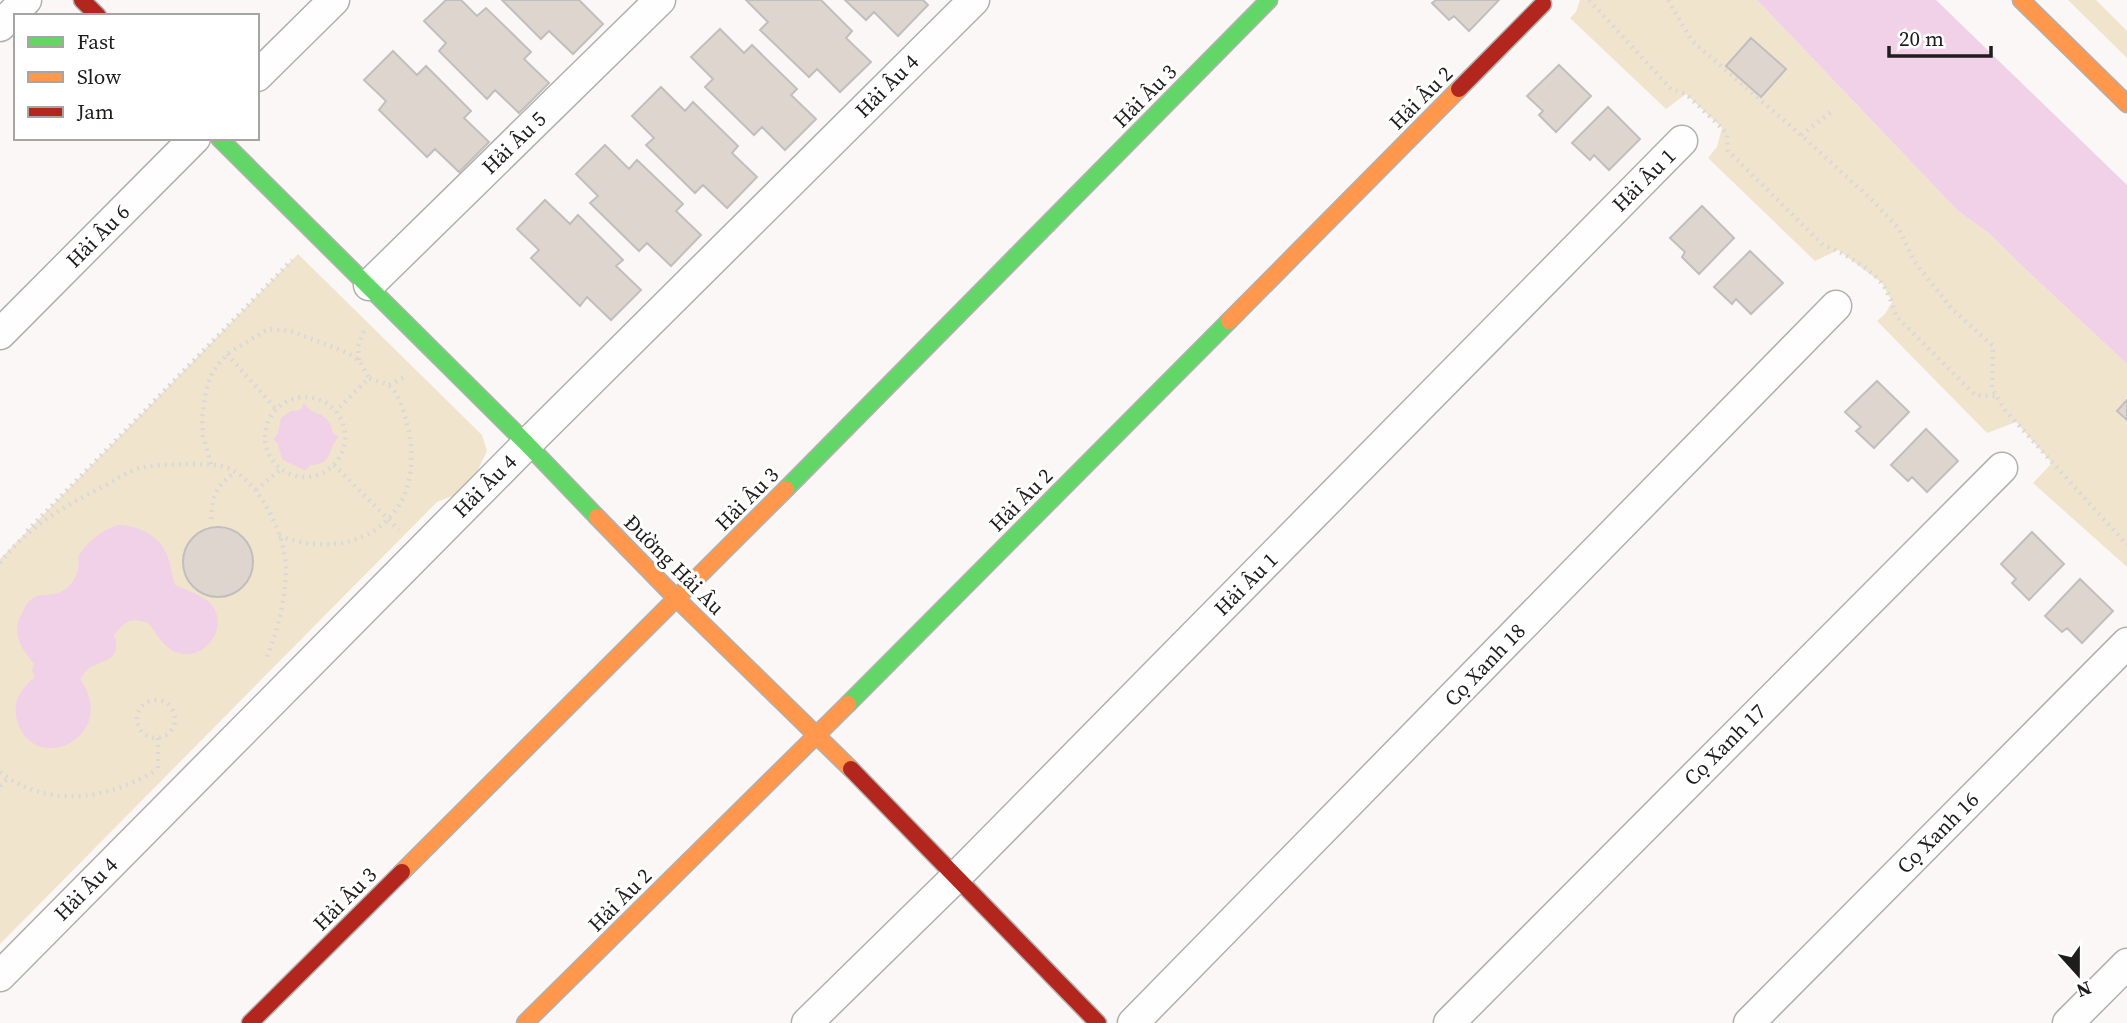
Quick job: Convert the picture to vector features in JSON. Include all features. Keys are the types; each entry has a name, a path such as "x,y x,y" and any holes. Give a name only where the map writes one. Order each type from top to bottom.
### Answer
{"street":[{"path":"0,26 26,0"},
{"path":"82,0 96,14"},
{"path":"259,74 334,0"},
{"name":"Hải Âu 5","path":"369,285 660,0"},
{"name":"Hải Âu 4","path":"0,976 527,444 974,0"},
{"name":"Hải Âu 3","path":"250,1023 677,599 1269,0"},
{"path":"2021,0 2127,104"},
{"name":"Hải Âu 2","path":"525,1023 818,735 1543,4"},
{"name":"Hải Âu 6","path":"0,334 193,140"},
{"name":"Đường Hải Âu","path":"221,140 527,444 677,599 818,735 1098,1023"},
{"name":"Hải Âu 1","path":"807,1023 955,878 1682,141"},
{"name":"Cọ Xanh 18","path":"1133,1023 1836,306"},
{"name":"Cọ Xanh 17","path":"1449,1023 2002,468"},
{"name":"Cọ Xanh 16","path":"1749,1023 2127,643"},
{"path":"2068,1023 2127,964"}],"path":[{"path":"1589,0 1671,89 1686,94 1727,133 1728,151 1823,245 1838,250 1882,283 1896,316 1975,394 1996,396"},
{"path":"1668,0 1692,41 1801,135 1873,201 1899,229 1914,261 1952,309 1993,346 1992,388 1996,396 2127,545"},
{"path":"1801,135 1834,110"},
{"path":"0,561 298,254"},
{"path":"278,536 324,546 350,542 374,532 389,520 402,499 411,473 412,442 402,405 389,385 369,378 359,360 358,348 367,322"},
{"path":"211,464 203,436 204,400 213,371 226,354 268,329 291,331 359,360"},
{"path":"226,354 276,409"},
{"path":"389,385 417,371"},
{"path":"336,411 369,378"},
{"path":"300,397 326,403 336,411 345,433 344,444 334,465 325,472 314,477 291,475 271,460 265,447 265,434 268,420 276,409 287,401 300,397"},
{"path":"13,545 60,508 139,468 211,464 226,467 243,476 257,489 278,536 286,569 283,603 265,663"},
{"path":"334,465 404,535"},
{"path":"257,489 281,469"},
{"path":"211,519 213,495 235,472"},
{"path":"153,701 169,706 174,717 172,729 158,738 145,735 137,719 142,707 153,701"},
{"path":"158,738 159,769"},
{"path":"0,772 45,795 90,797 143,778 169,764"},
{"path":"0,786 8,778"}],"shaded area":[{"path":"1580,0 1757,0 1958,211 1990,234 2127,364 2127,567 2033,483 2052,463 2016,422 1987,433 1877,321 1892,302 1882,283 1838,250 1815,261 1708,158 1717,147 1722,128 1686,94 1666,109 1570,18 1576,12"},
{"path":"1757,0 1936,0 2127,185 2127,364 1990,234 1958,211"},
{"path":"2068,0 2096,0 2127,31 2127,58"},
{"path":"298,254 482,435 487,451 474,478 462,492 437,502 0,944 0,559"},
{"path":"304,403 324,417 333,433 339,437 323,462 310,465 305,471 282,459 278,444 273,439 278,433 281,418 291,411 300,410"},
{"path":"117,525 140,529 160,543 168,557 175,585 205,599 216,612 216,632 204,648 195,653 184,654 173,651 162,642 148,623 132,620 125,623 114,635 116,651 113,656 86,671 80,679 90,700 90,718 82,733 70,743 55,748 39,746 26,737 17,720 19,695 35,677 32,670 34,664 18,639 19,619 33,598 60,592 70,585 78,569 78,557 86,546 99,534"}],"building":[{"path":"446,0 461,0 477,16 486,8 531,52 524,59 549,83 519,113 495,90 487,99 439,51 446,43 424,21"},
{"path":"502,0 579,0 603,24 573,54 549,31 541,39"},
{"path":"746,0 821,0 852,31 846,38 871,62 840,92 817,69 809,77 760,30 768,22"},
{"path":"845,0 923,0 928,5 898,36 874,12 866,20"},
{"path":"1436,0 1499,0 1469,31 1454,16 1449,20 1432,3"},
{"path":"720,29 744,53 752,45 797,89 791,95 816,119 785,150 762,127 754,135 705,87 713,79 691,57"},
{"path":"1751,38 1786,69 1761,97 1726,66"},
{"path":"393,51 417,75 426,66 471,111 464,118 489,142 459,172 435,149 427,157 379,110 386,101 364,80"},
{"path":"1559,65 1591,96 1556,132 1539,115 1543,111 1527,96"},
{"path":"661,87 685,111 693,102 738,146 732,153 757,177 727,208 703,185 695,193 646,145 654,138 632,116"},
{"path":"1608,107 1640,139 1609,170 1594,155 1590,160 1572,143"},
{"path":"605,145 629,169 637,160 683,204 676,211 701,235 671,266 647,243 639,251 590,203 598,196 576,174"},
{"path":"545,200 570,224 578,215 623,260 616,266 641,290 611,320 587,297 580,306 531,258 539,250 517,229"},
{"path":"1702,206 1734,238 1699,274 1682,257 1685,252 1670,238"},
{"path":"1750,251 1783,283 1751,314 1736,299 1732,304 1714,287"},
{"path":"1877,381 1909,412 1874,448 1856,431 1861,427 1845,412"},
{"path":"2127,400 2127,420 2117,411"},
{"path":"1926,429 1958,461 1927,492 1912,477 1908,481 1891,465"},
{"path":"211,527 225,527 238,533 247,542 253,562 251,575 243,587 225,597 211,597 198,591 189,582 183,569 183,555 189,542 198,533"},
{"path":"2032,532 2064,564 2029,600 2012,583 2016,579 2001,564"},
{"path":"2080,579 2113,611 2082,643 2067,628 2062,632 2045,616"}],"traffic: fast":[{"path":"786,489 1269,0"},
{"path":"221,140 597,517"},
{"path":"848,704 1229,321"}],"traffic: slow":[{"path":"2021,0 2127,104"},
{"path":"1229,321 1459,89"},
{"path":"402,872 786,489"},
{"path":"597,517 851,769"},
{"path":"525,1023 848,704"}],"traffic: jam":[{"path":"82,0 96,14"},
{"path":"1459,89 1543,4"},
{"path":"851,769 1098,1023"},
{"path":"250,1023 402,872"}]}
